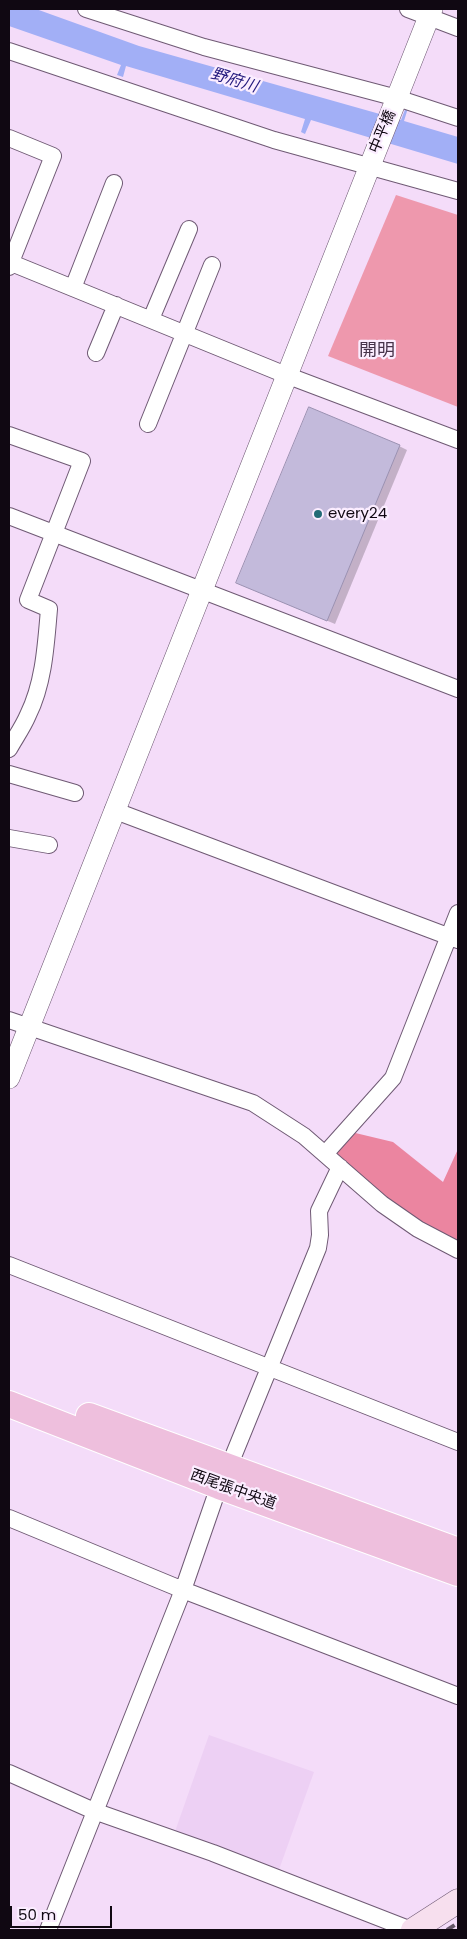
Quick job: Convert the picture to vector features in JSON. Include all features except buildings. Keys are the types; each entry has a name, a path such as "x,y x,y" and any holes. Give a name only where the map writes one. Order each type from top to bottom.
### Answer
{"main road":[{"name":"西尾張中央道","path":"9,1386 223,1477 458,1573"},
{"name":"西尾張中央道","path":"9,1404 223,1477 458,1552"},
{"path":"412,1930 458,1901"}],"street":[{"path":"86,9 204,47 397,98 458,118"},
{"path":"408,9 430,13 458,28"},
{"name":"中平橋","path":"9,1078 113,810 202,592 430,13"},
{"path":"9,51 274,140 458,191"},
{"path":"9,138 53,156 9,264 151,319 286,375 458,440"},
{"path":"73,288 114,183"},
{"path":"151,319 188,229"},
{"path":"148,424 212,265"},
{"path":"96,353 116,305"},
{"path":"9,435 82,461 28,600 49,609 37,692 16,723 9,749"},
{"path":"9,516 54,532 202,592 458,689"},
{"path":"9,774 75,793"},
{"path":"113,810 454,938"},
{"path":"9,838 49,845"},
{"path":"325,1154 393,1078 454,938 458,913"},
{"path":"9,1020 253,1103 304,1136 382,1204 418,1230 458,1250"},
{"path":"48,1930 183,1590 223,1477 318,1248 320,1235 319,1211 340,1166"},
{"path":"9,1265 458,1442"},
{"path":"9,1518 183,1590 458,1696"},
{"path":"9,1773 94,1811 412,1930"}],"shaded area":[{"path":"396,195 458,215 458,407 328,356"},
{"path":"347,1131 393,1142 443,1182 458,1149 458,1250 325,1154"},
{"path":"209,1735 314,1772 276,1878 172,1840"}],"water":[{"name":"野府川","path":"9,9 36,9 139,46 401,120 406,107 408,108 404,121 458,137 458,164 311,120 305,134 301,132 305,119 126,66 123,77 117,75 121,65 9,26"}],"railway":[{"path":"447,1930 458,1923"}],"place":[{"name":"every24","path":"318,514"}],"district":[{"name":"開明","path":"377,351"}]}
